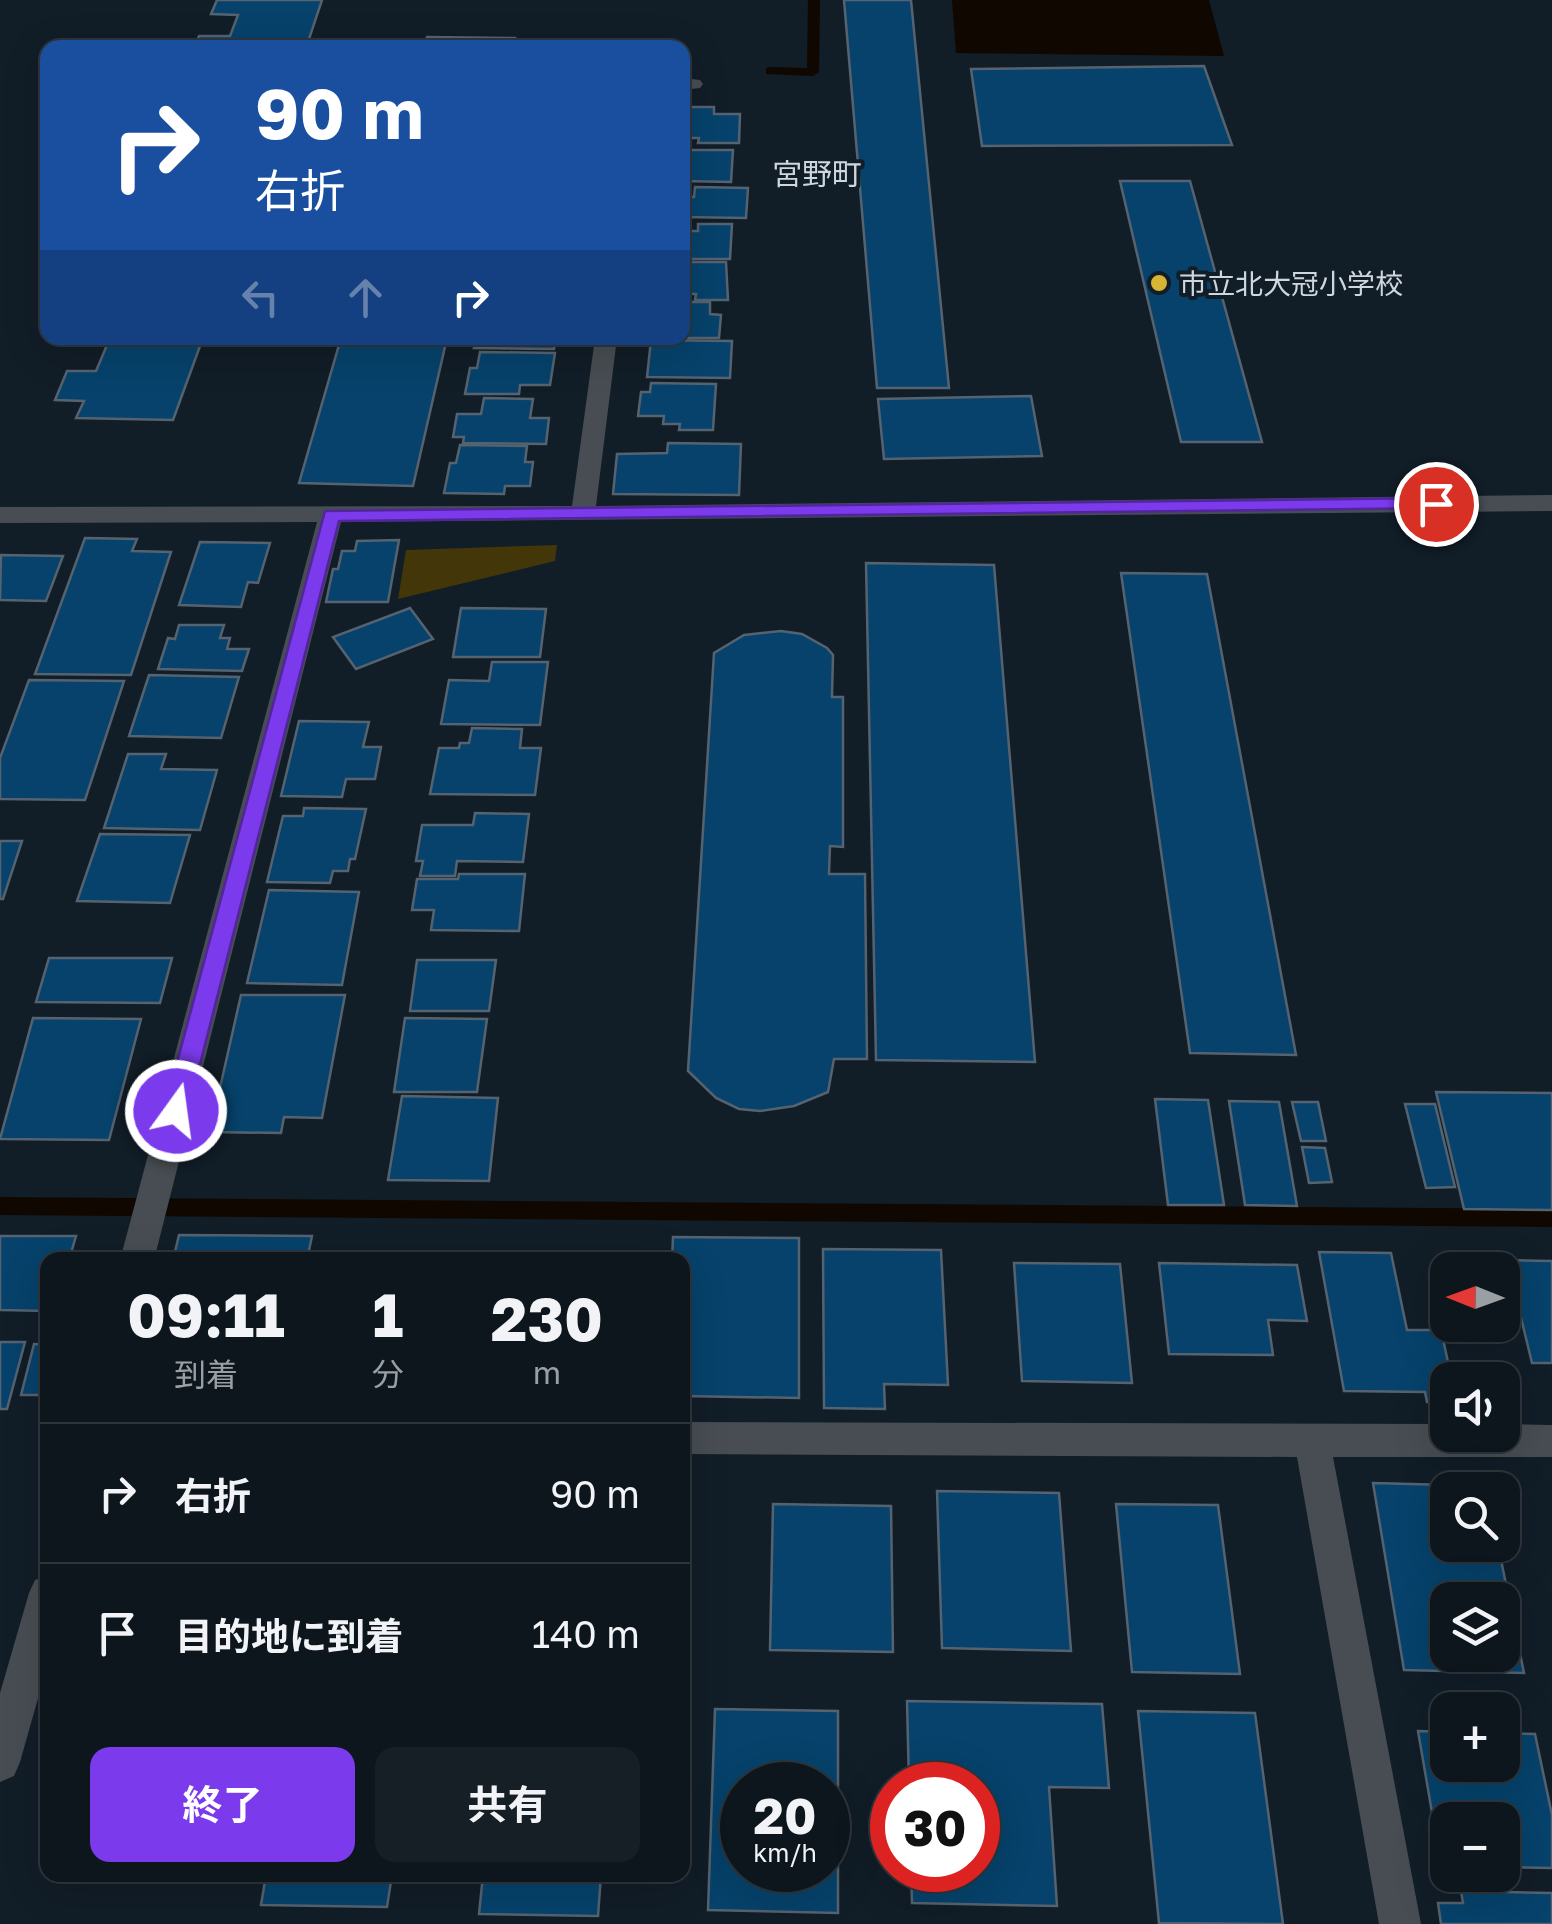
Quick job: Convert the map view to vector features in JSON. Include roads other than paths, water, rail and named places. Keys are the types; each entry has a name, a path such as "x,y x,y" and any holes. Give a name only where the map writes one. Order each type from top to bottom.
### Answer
{"street":[{"path":"583,514 605,345"},
{"path":"0,515 331,516 1552,503"},
{"path":"139,1252 331,516"},
{"path":"690,1438 1552,1441"},
{"path":"1312,1441 1400,1924"},
{"path":"0,1762 40,1621"}],"waterway":[{"path":"770,71 813,72 814,0"},
{"path":"0,1206 1552,1218"}],"place":[{"name":"市立北大冠小学校","path":"1159,283"}],"district":[{"name":"宮野町","path":"817,174"}]}
